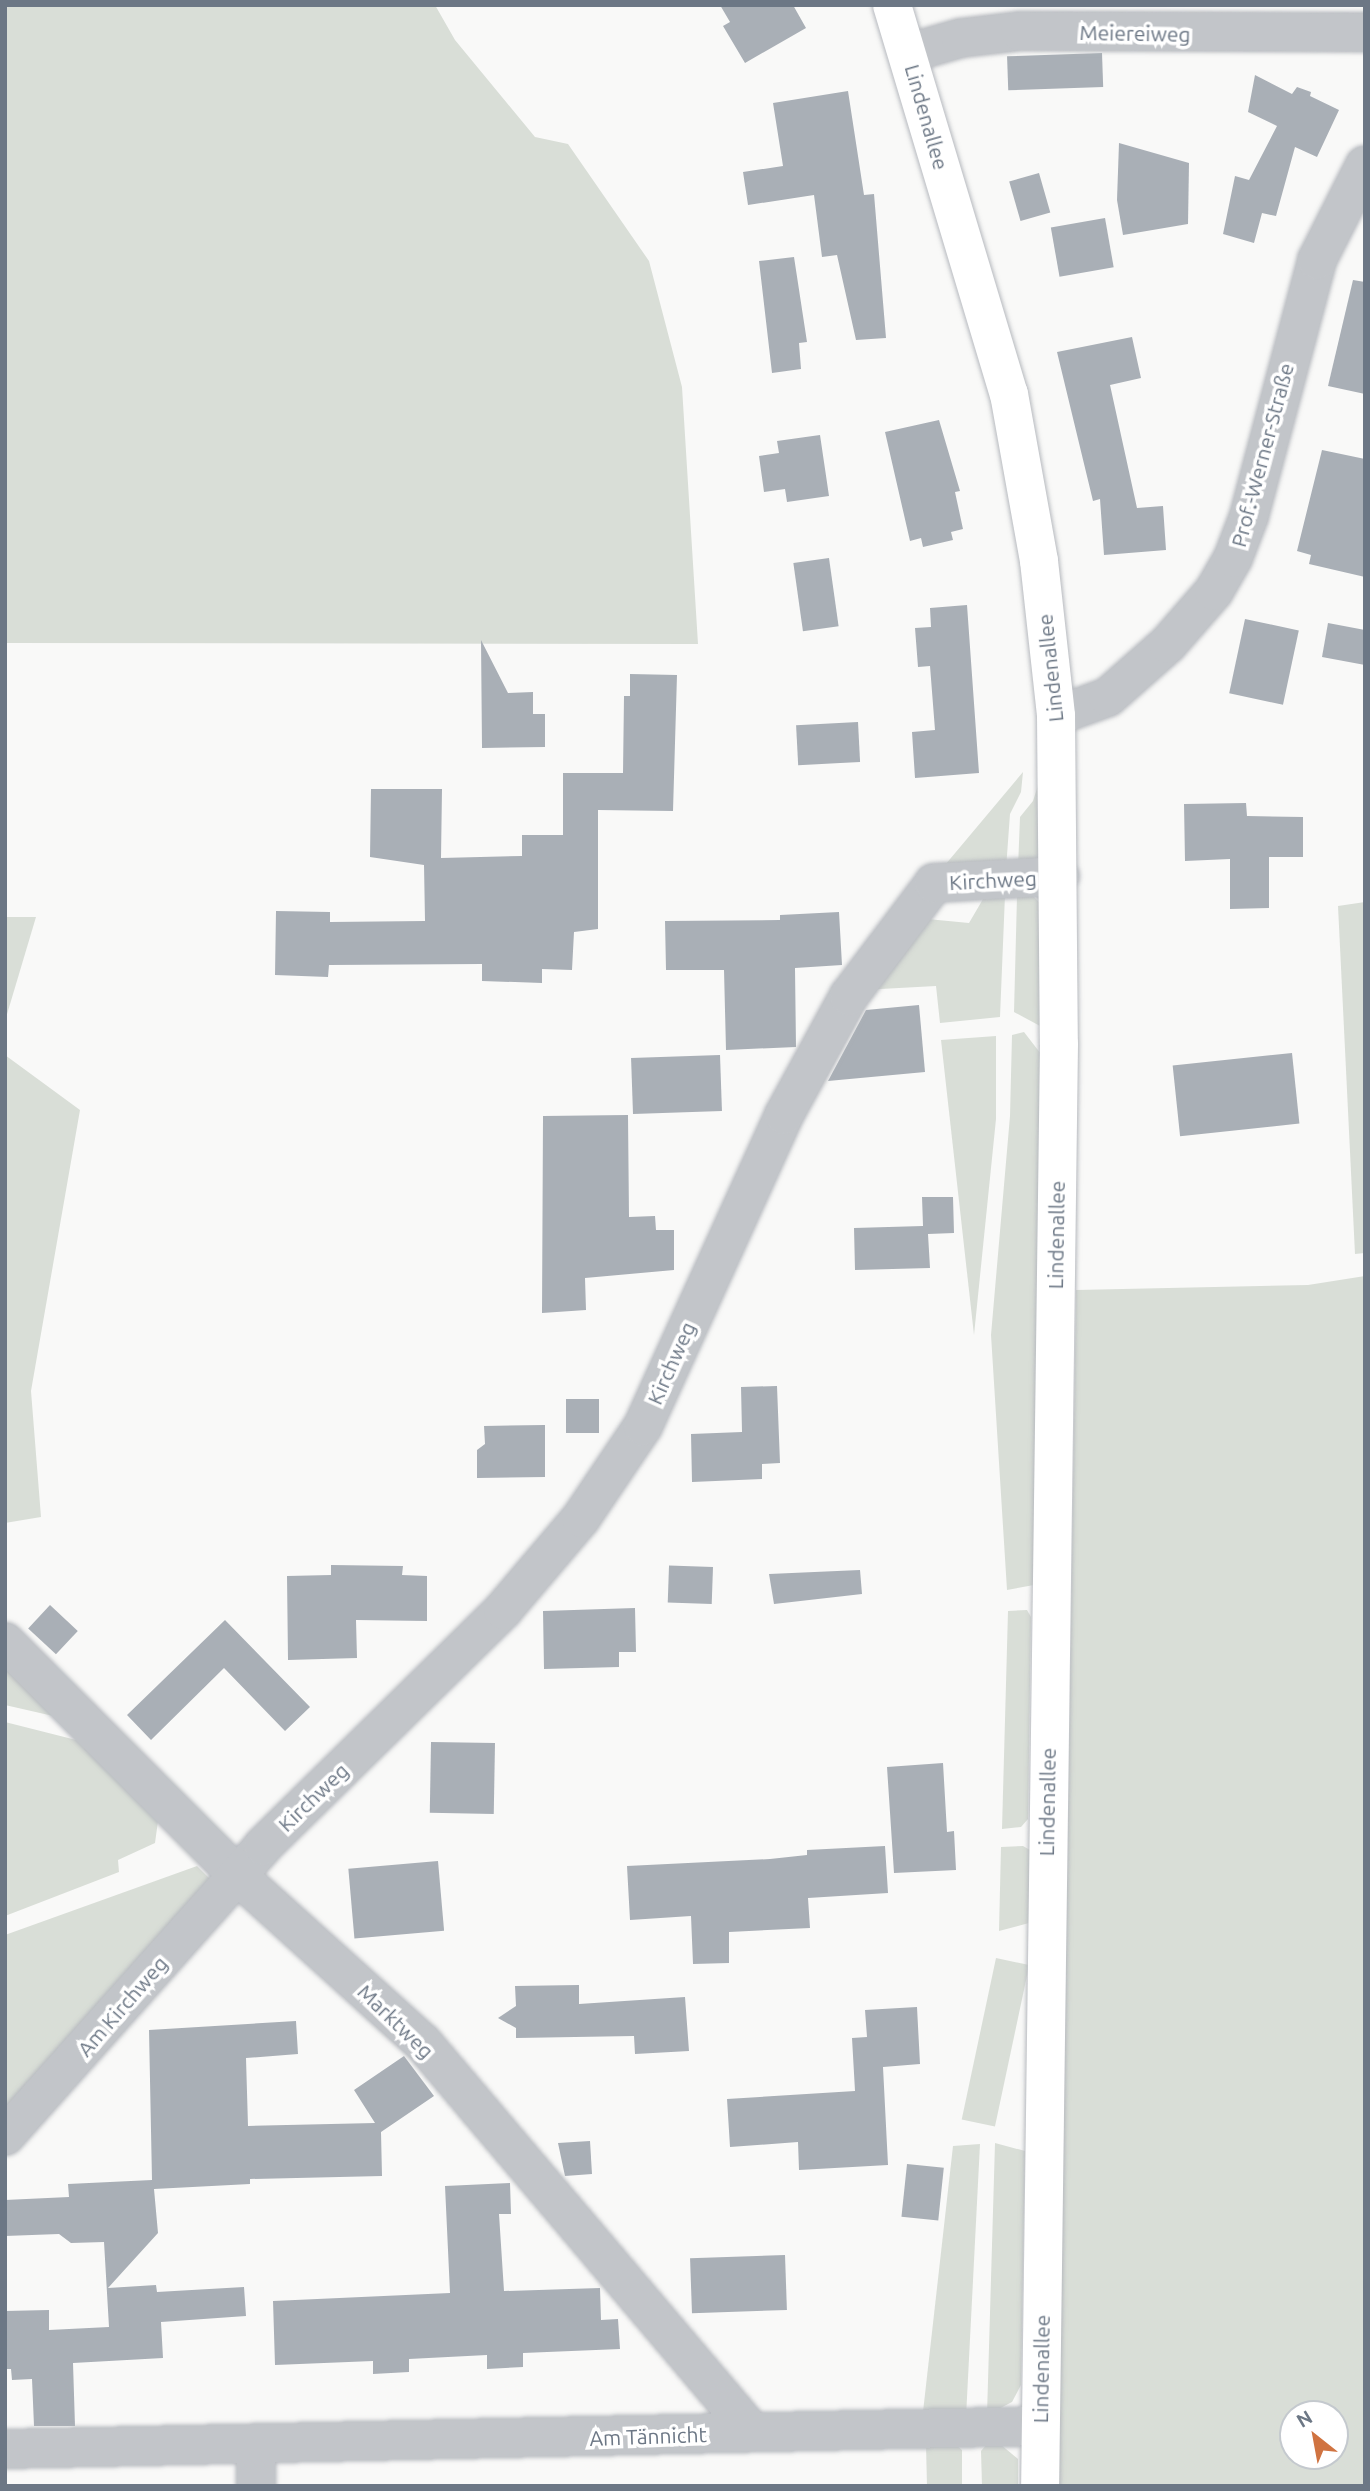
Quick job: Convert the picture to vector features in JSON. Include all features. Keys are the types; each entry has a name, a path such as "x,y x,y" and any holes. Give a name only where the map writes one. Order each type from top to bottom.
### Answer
{"street":[{"name":"Lindenallee","path":"892,5 909,53 1009,394 1039,561 1056,716 1060,876 1040,2486"},
{"name":"Meiereiweg","path":"909,53 961,38 1020,31 1365,32"},
{"name":"Prof.-Werner-Straße","path":"1056,716 1108,697 1168,644 1213,591 1233,558 1249,516 1317,260 1365,165"},
{"name":"Kirchweg","path":"238,1876 503,1611 581,1518 643,1426 784,1115 849,996 934,883 1060,876"},
{"name":"Marktweg","path":"5,1642 238,1876 423,2043 752,2432"},
{"name":"Am Kirchweg","path":"5,2136 238,1876"},
{"name":"Am Tännicht","path":"5,2449 1040,2426"},
{"path":"256,2444 256,2486"}],"shaded area":[{"path":"5,5 435,5 455,40 535,137 568,144 649,261 682,387 698,644 5,643"},
{"path":"1023,772 1021,792 1010,814 1006,869 940,871"},
{"path":"1040,779 1042,867 1018,868 1020,817 1033,801"},
{"path":"986,894 1005,895 1000,1017 940,1023 936,986 862,990 917,918 969,923"},
{"path":"1017,896 1033,896 1042,905 1042,1027 1014,1012"},
{"path":"1365,902 1365,1253 1355,1254 1338,906"},
{"path":"5,917 36,917 5,1021"},
{"path":"1024,1032 1041,1054 1034,1585 1007,1590 991,1335 1010,1116 1012,1035"},
{"path":"996,1036 996,1119 974,1335 941,1040"},
{"path":"5,1055 80,1110 31,1391 41,1517 5,1523"},
{"path":"1365,1276 1365,2486 1058,2486 1076,1290 1308,1285"},
{"path":"1027,1610 1031,1617 1028,1819 1021,1827 1002,1829 1008,1611"},
{"path":"5,1653 75,1721 5,1705"},
{"path":"5,1722 92,1744 158,1821 155,1843 118,1860 119,1872 5,1916"},
{"path":"1023,1846 1030,1850 1029,1923 999,1931 1001,1847"},
{"path":"197,1866 217,1886 5,2120 5,1935"},
{"path":"996,1958 1029,1965 995,2126 962,2119"},
{"path":"995,2143 1025,2151 1021,2385 1012,2402 987,2415"},
{"path":"980,2144 966,2417 923,2412 953,2146"},
{"path":"987,2444 1000,2444 1018,2459 1018,2486 982,2486 981,2451"},
{"path":"926,2445 956,2445 962,2450 962,2486 927,2486"}],"building":[{"path":"720,5 793,5 806,28 745,63 723,26 730,22"},
{"path":"1102,53 1103,87 1008,90 1007,56"},
{"path":"1255,75 1292,94 1297,87 1311,92 1310,96 1339,110 1317,157 1295,147 1276,216 1262,213 1254,243 1223,234 1235,176 1249,180 1277,126 1248,112"},
{"path":"848,91 864,195 874,194 886,338 856,340 837,255 822,257 814,195 748,205 743,172 783,166 773,103"},
{"path":"1119,143 1189,163 1188,224 1123,235 1117,200"},
{"path":"1039,173 1050,212 1021,221 1009,182"},
{"path":"1105,218 1114,267 1060,277 1051,228"},
{"path":"794,257 807,342 799,343 801,369 772,373 759,261"},
{"path":"1353,280 1365,282 1365,394 1328,386"},
{"path":"1132,337 1141,378 1110,385 1137,508 1163,506 1166,550 1104,555 1100,499 1093,501 1057,352"},
{"path":"939,420 960,491 955,492 963,529 951,532 953,540 923,547 921,538 910,541 885,432"},
{"path":"820,435 829,496 787,502 785,489 764,492 759,456 779,453 777,441"},
{"path":"1322,450 1365,459 1365,577 1309,564 1311,555 1297,551"},
{"path":"829,558 839,626 803,631 793,563"},
{"path":"967,605 979,773 915,778 912,732 935,730 930,666 918,667 915,628 931,627 930,608"},
{"path":"1245,619 1299,630 1283,705 1229,693"},
{"path":"1328,623 1365,630 1365,665 1322,657"},
{"path":"481,640 508,693 533,692 533,714 545,714 545,747 482,748"},
{"path":"630,674 677,675 673,811 598,810 598,929 574,932 572,970 542,969 542,983 482,981 482,964 329,965 328,977 275,975 276,911 330,912 330,922 425,921 424,865 370,857 371,789 442,789 441,858 522,856 522,835 563,835 563,773 623,773 624,696 630,696"},
{"path":"858,722 860,762 798,765 796,725"},
{"path":"1246,803 1247,816 1303,817 1303,857 1269,857 1269,908 1230,909 1230,859 1185,861 1184,804"},
{"path":"839,912 842,965 795,968 796,1047 726,1050 724,970 666,970 665,921 780,920 780,915"},
{"path":"919,1005 925,1072 828,1081 866,1010"},
{"path":"1292,1053 1299,1124 1180,1136 1173,1066"},
{"path":"720,1055 722,1111 633,1114 631,1058"},
{"path":"628,1115 629,1217 655,1216 656,1230 674,1230 674,1270 585,1278 586,1310 542,1313 543,1116"},
{"path":"922,1197 953,1197 954,1233 928,1234 930,1268 855,1270 854,1228 923,1226"},
{"path":"777,1386 780,1463 762,1464 762,1479 692,1482 691,1434 742,1432 741,1387"},
{"path":"566,1399 599,1399 599,1433 566,1433"},
{"path":"545,1425 545,1477 477,1478 477,1450 485,1444 484,1426"},
{"path":"331,1565 403,1566 402,1575 427,1576 427,1621 356,1620 357,1658 288,1660 287,1576 331,1575"},
{"path":"669,1565 713,1567 712,1604 668,1602"},
{"path":"860,1570 862,1594 774,1604 769,1574"},
{"path":"50,1605 78,1631 56,1654 28,1628"},
{"path":"635,1608 636,1652 619,1652 619,1667 544,1669 543,1611"},
{"path":"225,1620 310,1707 285,1731 224,1668 151,1740 127,1715"},
{"path":"431,1742 495,1743 494,1814 430,1813"},
{"path":"943,1763 947,1832 954,1831 956,1870 894,1873 887,1767"},
{"path":"885,1846 888,1893 808,1898 810,1928 729,1932 729,1963 693,1964 691,1916 630,1920 627,1866 770,1859 807,1855 807,1850"},
{"path":"438,1861 444,1931 354,1939 348,1869"},
{"path":"579,1985 579,2004 685,1997 689,2051 635,2054 634,2036 516,2038 516,2028 498,2018 516,2006 515,1986"},
{"path":"917,2007 920,2064 883,2067 888,2165 799,2170 798,2142 730,2147 727,2099 855,2091 852,2038 867,2037 865,2010"},
{"path":"296,2021 298,2054 246,2058 248,2126 375,2123 354,2090 404,2056 434,2096 381,2132 382,2176 250,2179 250,2184 154,2189 158,2233 108,2288 156,2285 157,2292 244,2287 246,2316 161,2322 163,2358 73,2363 75,2426 34,2426 32,2379 12,2380 11,2369 5,2369 5,2311 49,2310 49,2330 109,2327 104,2242 71,2243 59,2234 5,2236 5,2200 69,2197 68,2184 152,2180 149,2030"},
{"path":"590,2141 592,2174 565,2176 558,2143"},
{"path":"907,2164 944,2168 938,2221 901,2217"},
{"path":"510,2183 511,2214 499,2214 504,2291 600,2288 601,2320 618,2319 620,2349 523,2353 523,2367 487,2369 487,2355 409,2359 409,2372 373,2374 373,2361 275,2365 273,2301 450,2293 445,2186"},
{"path":"785,2255 787,2310 692,2313 690,2258"}]}
